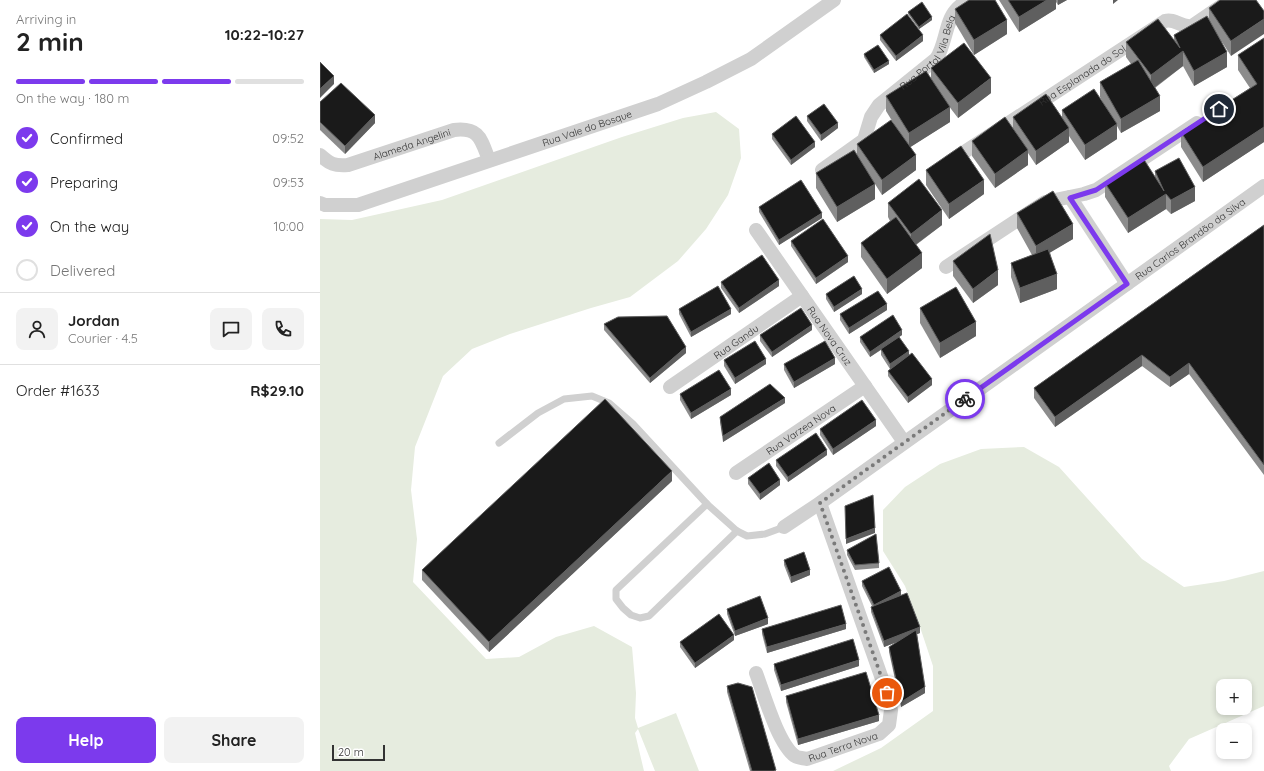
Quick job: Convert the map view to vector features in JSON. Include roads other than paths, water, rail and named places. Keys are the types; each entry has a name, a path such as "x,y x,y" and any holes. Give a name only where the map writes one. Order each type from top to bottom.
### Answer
{"street":[{"name":"Rua Vale do Bosque","path":"320,203 325,205 358,205 658,104 706,82 751,58 834,0"},
{"name":"Rua Portal Vila Bela","path":"822,170 864,140 871,117 879,105 936,59 941,52 951,18 956,10 968,0"},
{"name":"Rua Esplanada do Sol","path":"936,171 1165,21 1172,20 1185,27 1192,26 1230,0"},
{"path":"946,267 1045,202 1070,198 1096,190 1205,118"},
{"name":"Alameda Angelini","path":"320,155 337,165 348,165 454,130 464,129 473,131 480,138 489,160"},
{"name":"Rua Carlos Brandão da Silva","path":"784,527 820,503 1264,186"},
{"path":"1070,198 1127,284"},
{"name":"Rua Nova Cruz","path":"756,230 904,442"},
{"name":"Rua Gandu","path":"670,387 802,296"},
{"name":"Rua Varzea Nova","path":"736,473 865,386"},
{"name":"Rua Terra Nova","path":"756,673 779,734 789,750 796,757 807,759 879,734 889,725 891,710 887,693 820,503"}],"lane":[{"path":"499,442 538,413 564,399 592,396 609,403 633,424 707,504 737,531 747,536 765,534 784,527"},
{"path":"707,504 616,590 616,600 622,608 631,615 640,618 649,616 737,531"}]}
